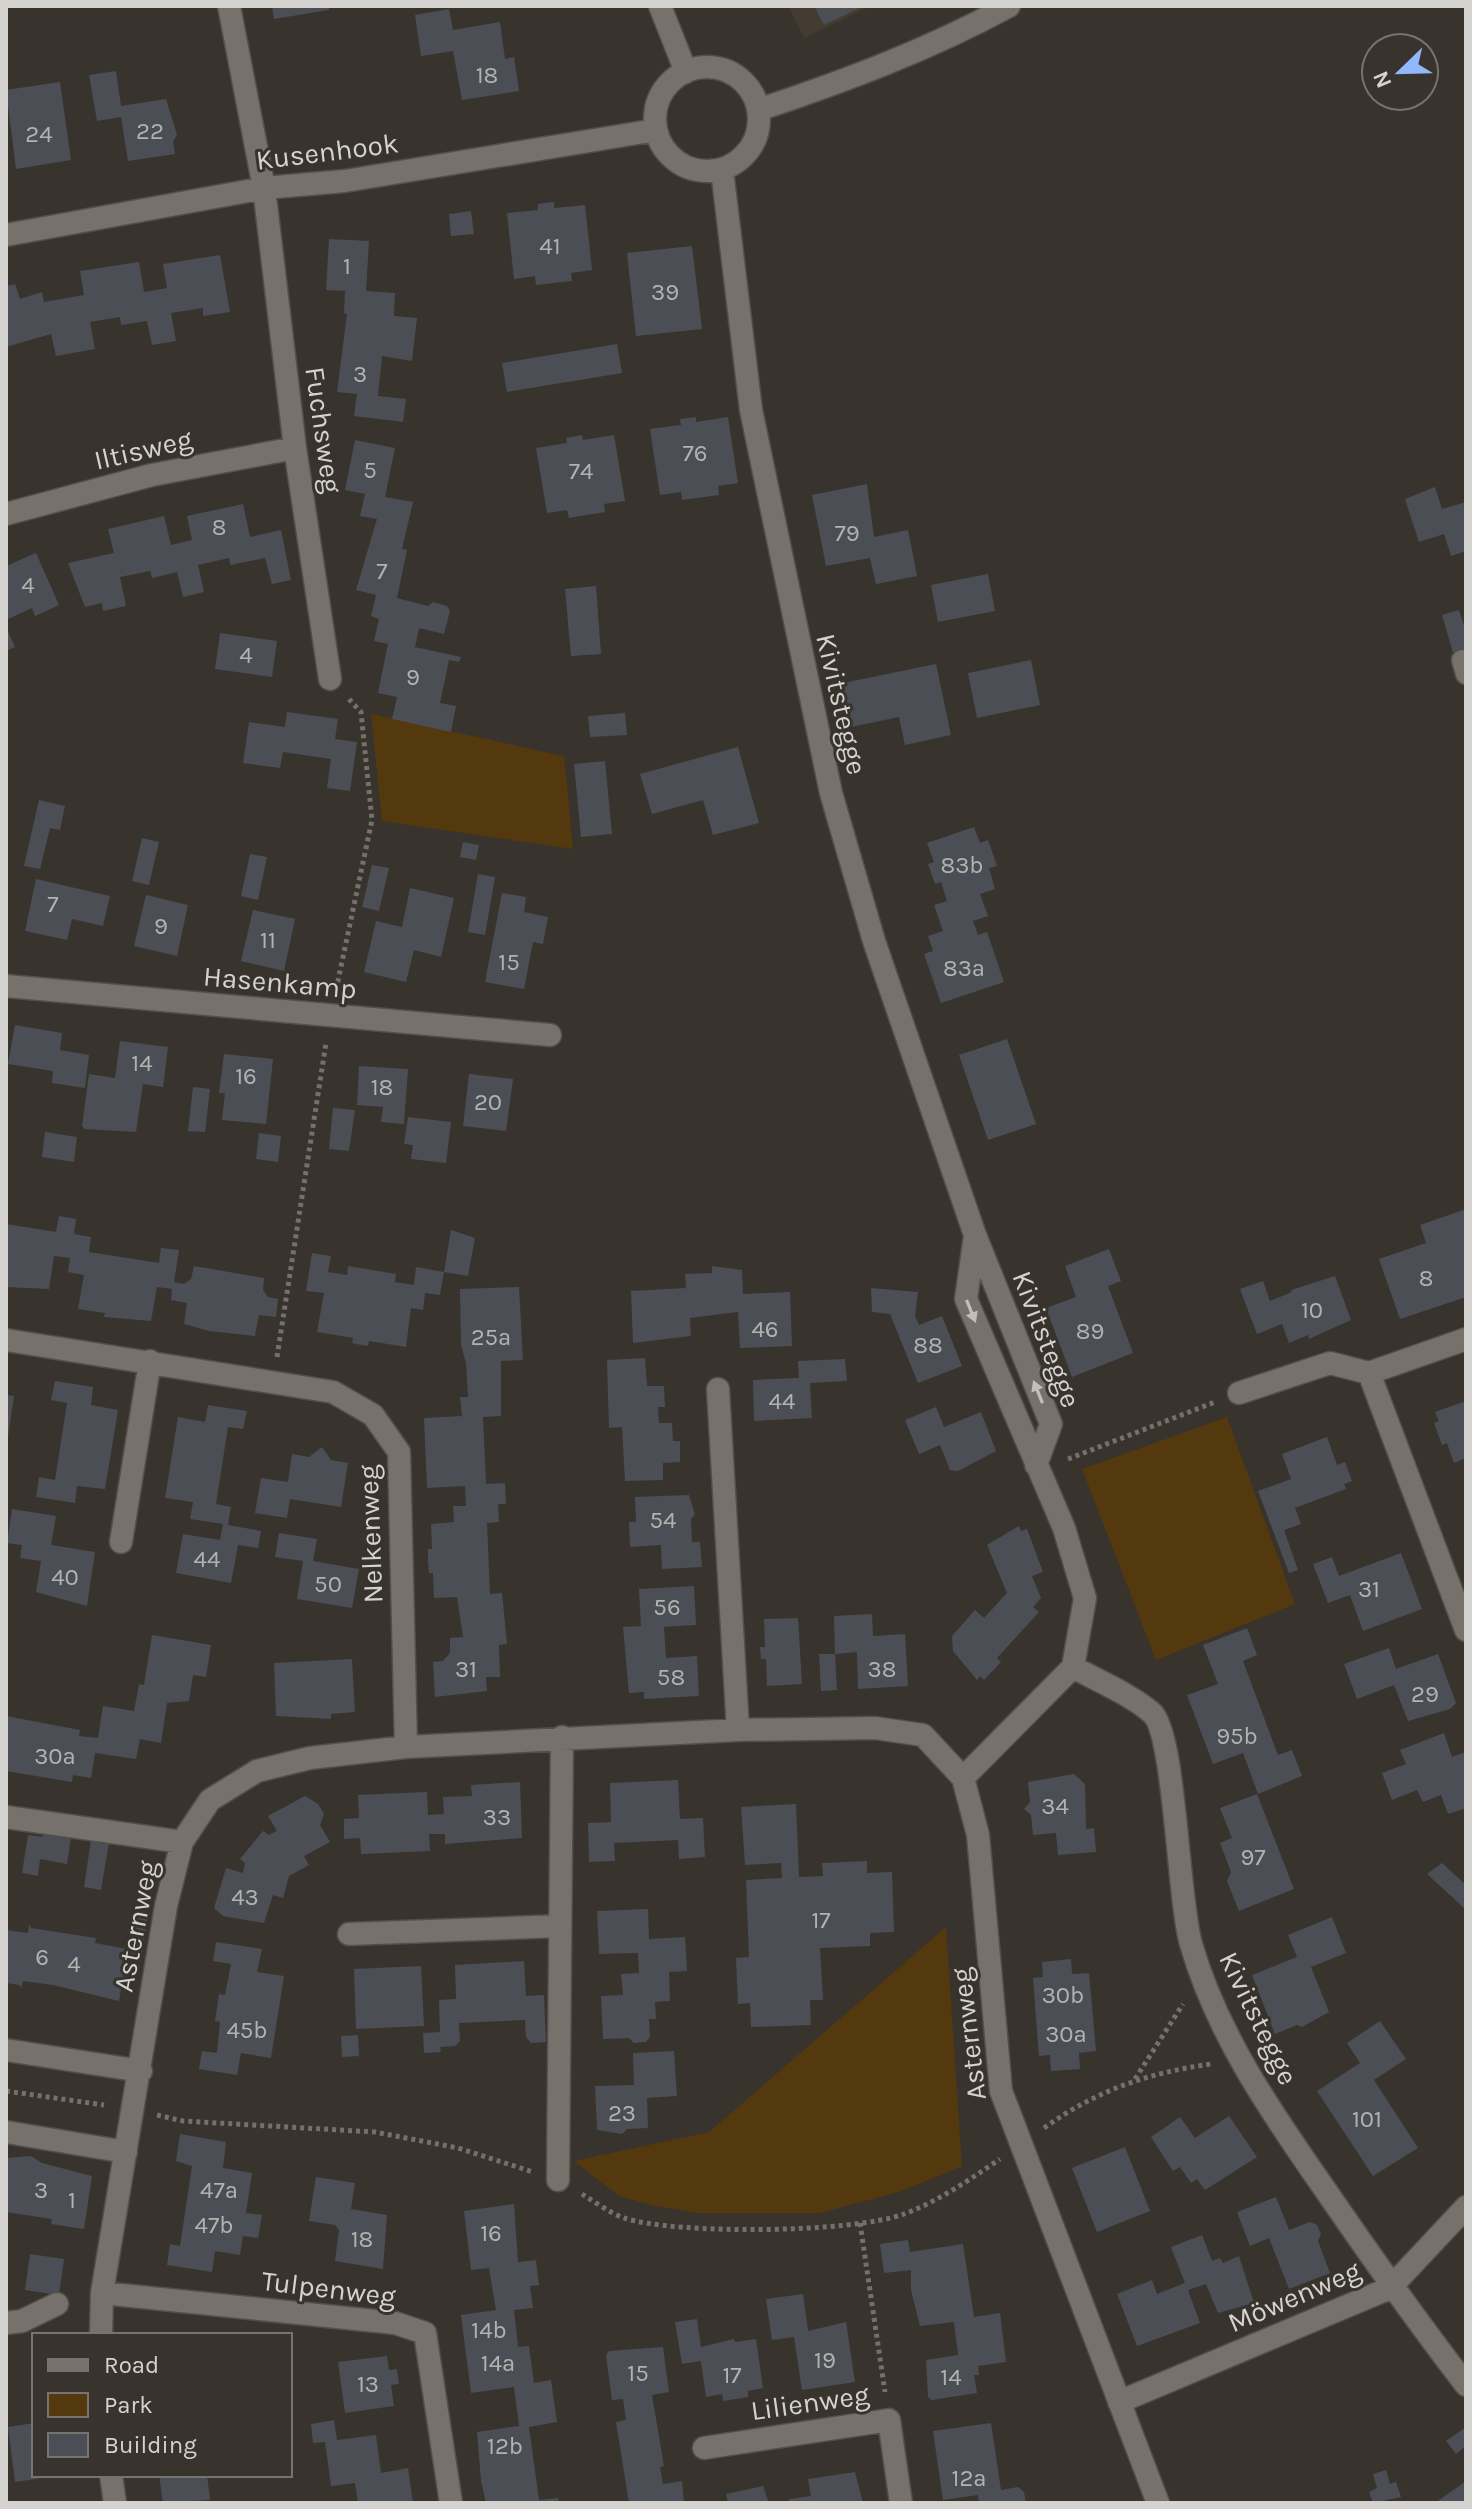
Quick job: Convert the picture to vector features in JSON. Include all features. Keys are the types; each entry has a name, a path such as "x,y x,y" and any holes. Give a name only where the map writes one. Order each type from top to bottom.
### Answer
{"street":[{"name":"Fuchsweg","path":"229,6 264,188 295,448 330,679"},
{"path":"660,6 686,72"},
{"path":"758,110 866,73 938,43 1009,6"},
{"path":"720,69 736,76 747,86 758,110 752,146 741,159 722,170 705,172 684,166 667,153 656,130 655,117 661,95 673,79 686,72 720,69"},
{"name":"Kusenhook","path":"6,235 264,188 345,181 656,130"},
{"name":"Kivitstegge","path":"722,170 751,410 831,793 874,941 975,1235 1051,1424 1037,1467"},
{"name":"Iltisweg","path":"6,514 152,475 295,448"},
{"name":"Hasenkamp","path":"6,986 550,1035"},
{"name":"Kivitstegge","path":"975,1235 966,1299 1064,1528 1085,1598 1073,1667 1154,1714 1167,1748 1184,1921 1199,1970 1240,2060 1390,2288 1466,2385"},
{"path":"1239,1393 1330,1363 1369,1373 1466,1339"},
{"name":"Nelkenweg","path":"6,1340 333,1392 373,1415 399,1452 406,1747"},
{"path":"121,1542 150,1361"},
{"path":"1369,1373 1466,1630"},
{"path":"718,1389 738,1730"},
{"path":"963,1778 1073,1667"},
{"name":"Asternweg","path":"101,2333 102,2293 166,1906 182,1842 210,1800 257,1771 310,1758 406,1747 738,1730 875,1728 923,1735 963,1778 978,1835 1001,2091 1158,2503"},
{"path":"558,2180 562,1737"},
{"path":"6,1817 182,1842"},
{"path":"349,1934 560,1926"},
{"path":"6,2050 141,2071"},
{"path":"6,2132 126,2152"},
{"name":"Möwenweg","path":"1119,2402 1390,2288 1466,2207"},
{"name":"Tulpenweg","path":"102,2293 395,2323 425,2333 451,2503"},
{"path":"6,2323 22,2321 57,2304"},
{"name":"Lilienweg","path":"704,2448 889,2420 901,2503"},
{"path":"111,2477 115,2503"}],"path":[{"path":"1037,1467 1239,1393"},
{"path":"1135,2079 1177,2017 1199,1970"},
{"path":"6,2091 134,2110 183,2121 375,2132 458,2148 558,2180 622,2218 687,2230 860,2223 902,2215 955,2190 1060,2117 1135,2079 1175,2068 1240,2060"},
{"path":"860,2223 889,2420"}],"shaded area":[{"path":"788,6 871,6 804,38"}],"green space":[{"path":"371,714 564,756 573,849 382,821"},
{"path":"1227,1417 1295,1604 1156,1660 1082,1469"},
{"path":"946,1927 962,2166 899,2192 820,2213 699,2213 619,2196 574,2161 709,2132"}],"building":[{"path":"272,6 329,6 329,10 274,19"},
{"path":"814,6 864,6 824,25"},
{"path":"449,9 453,30 500,22 505,59 514,57 519,91 462,100 453,51 421,56 415,15"},
{"path":"116,71 121,106 166,99 177,135 173,141 175,154 128,161 121,117 97,121 89,75"},
{"path":"60,82 71,160 16,169 6,90"},
{"path":"554,202 554,208 585,205 592,270 571,273 572,281 536,285 535,276 514,279 507,213 538,210 538,204"},
{"path":"471,211 474,234 451,236 449,214"},
{"path":"329,239 369,241 366,291 395,293 394,316 417,318 412,361 382,356 378,396 406,399 403,422 354,416 357,394 337,392 347,314 344,313 345,291 326,290"},
{"path":"692,246 702,329 636,336 627,253"},
{"path":"220,255 230,312 203,316 203,308 171,313 176,341 152,345 147,321 121,325 120,317 90,322 95,349 56,356 51,334 6,347 6,286 15,284 20,299 42,292 44,302 84,295 80,271 139,262 144,292 167,288 163,264"},
{"path":"617,344 622,373 507,392 502,363"},
{"path":"696,417 696,422 728,417 738,483 718,486 719,495 682,500 681,492 660,495 650,429 681,425 680,419"},
{"path":"582,435 583,440 614,435 625,501 604,504 605,512 569,518 567,510 547,513 536,448 567,443 566,438"},
{"path":"355,440 395,448 385,497 413,502 402,549 407,550 397,598 428,606 433,602 447,606 450,611 444,634 419,628 415,647 461,657 459,662 449,660 440,703 456,706 451,732 392,719 397,697 378,693 388,644 374,641 379,619 371,616 376,595 356,590 377,519 360,516 365,494 345,490"},
{"path":"867,484 874,537 908,530 917,576 876,584 870,558 826,566 812,495"},
{"path":"1435,487 1442,509 1466,502 1466,551 1451,556 1444,534 1419,542 1405,499"},
{"path":"243,504 250,537 281,530 291,580 272,584 265,558 230,565 229,558 198,565 204,592 183,597 177,572 152,578 150,571 120,577 126,606 103,611 102,603 85,607 68,563 114,553 108,529 164,516 171,545 192,540 187,516"},
{"path":"36,553 59,605 35,616 32,608 6,620 6,566"},
{"path":"988,574 995,611 938,622 931,585"},
{"path":"596,586 601,654 571,656 565,589"},
{"path":"1459,610 1466,632 1466,649 1453,653 1442,615"},
{"path":"6,627 15,647 6,651"},
{"path":"220,633 277,641 272,677 215,669"},
{"path":"1031,660 1040,705 977,718 968,673"},
{"path":"936,664 951,735 905,745 899,717 851,727 843,683"},
{"path":"287,712 338,719 335,739 357,742 350,791 327,788 331,759 283,752 280,768 243,763 249,722 285,727"},
{"path":"625,713 627,735 590,737 588,716"},
{"path":"738,747 759,823 713,835 703,800 652,814 640,774"},
{"path":"605,761 612,834 581,837 574,764"},
{"path":"39,800 65,806 60,830 50,828 40,869 24,866"},
{"path":"974,827 980,843 988,840 997,866 989,868 995,889 980,894 988,916 973,921 978,935 987,932 1004,982 941,1003 924,954 933,951 928,936 943,931 934,905 947,901 941,882 935,884 928,864 934,862 927,843"},
{"path":"142,838 159,842 149,885 132,881"},
{"path":"463,842 479,845 476,860 460,857"},
{"path":"250,854 267,857 258,900 241,896"},
{"path":"372,865 389,868 379,911 362,907"},
{"path":"478,874 495,877 485,935 468,932"},
{"path":"36,879 110,896 103,926 72,919 67,940 25,931"},
{"path":"410,888 454,898 441,957 414,950 406,982 364,972 376,921 402,927"},
{"path":"502,893 526,897 524,912 548,917 543,944 533,942 524,989 485,982"},
{"path":"146,895 188,905 177,956 134,946"},
{"path":"253,910 295,919 284,971 241,961"},
{"path":"15,1025 62,1033 60,1050 89,1055 85,1088 52,1083 53,1071 8,1064"},
{"path":"1007,1039 1036,1124 988,1140 959,1055"},
{"path":"120,1041 168,1047 163,1087 143,1084 136,1132 85,1129 82,1126 89,1074 115,1078"},
{"path":"224,1054 273,1059 266,1124 222,1120 225,1093 219,1093"},
{"path":"359,1066 408,1069 404,1124 381,1122 383,1107 357,1105"},
{"path":"469,1074 513,1079 506,1131 463,1126"},
{"path":"193,1087 210,1089 205,1132 188,1131"},
{"path":"333,1108 355,1110 349,1151 329,1149"},
{"path":"408,1117 451,1122 446,1163 411,1159 413,1145 404,1144"},
{"path":"45,1132 77,1137 74,1162 42,1157"},
{"path":"259,1133 281,1136 278,1162 256,1159"},
{"path":"1466,1209 1466,1297 1400,1319 1379,1259 1426,1243 1420,1225"},
{"path":"59,1216 76,1219 74,1234 91,1237 89,1252 159,1263 161,1248 179,1250 174,1282 184,1284 191,1279 194,1266 264,1278 263,1290 268,1297 278,1299 276,1317 259,1315 255,1336 209,1331 184,1324 187,1303 171,1300 172,1289 157,1287 151,1321 104,1317 105,1313 78,1309 84,1275 68,1272 70,1258 54,1256 49,1289 6,1287 6,1224 56,1232"},
{"path":"451,1230 475,1238 468,1276 444,1272"},
{"path":"1109,1249 1121,1281 1108,1286 1133,1353 1072,1377 1046,1308 1076,1297 1065,1266"},
{"path":"312,1253 331,1256 328,1272 347,1275 348,1266 396,1274 395,1282 414,1285 416,1267 444,1272 440,1295 425,1293 423,1310 411,1308 406,1347 369,1341 368,1346 361,1345 352,1343 353,1338 317,1332 324,1293 306,1291"},
{"path":"712,1266 742,1270 743,1294 790,1292 792,1346 740,1348 738,1312 690,1318 691,1336 633,1343 631,1291 686,1288 685,1274 712,1273"},
{"path":"1335,1276 1351,1320 1309,1339 1308,1335 1289,1343 1282,1324 1257,1334 1240,1289 1263,1281 1270,1301 1291,1290"},
{"path":"519,1287 523,1360 501,1361 501,1416 483,1417 486,1484 505,1483 506,1504 498,1504 499,1522 487,1523 490,1594 502,1593 507,1644 499,1645 500,1677 486,1677 487,1691 435,1697 433,1662 443,1661 450,1653 450,1638 463,1637 457,1597 434,1598 433,1573 429,1573 428,1561 428,1549 432,1549 431,1524 454,1522 453,1506 466,1506 465,1486 427,1488 424,1418 462,1416 460,1397 468,1397 466,1363 461,1345 460,1289"},
{"path":"871,1288 918,1292 915,1316 919,1325 942,1316 962,1366 918,1383 890,1314 872,1312"},
{"path":"645,1358 647,1386 664,1386 665,1407 658,1407 659,1423 672,1423 673,1441 680,1441 680,1462 663,1463 663,1480 625,1481 622,1427 609,1428 607,1360"},
{"path":"845,1359 847,1381 810,1383 812,1418 754,1421 753,1380 799,1378 798,1361"},
{"path":"55,1381 93,1387 91,1405 118,1410 105,1489 77,1486 75,1503 36,1497 39,1477 55,1480 67,1403 51,1400"},
{"path":"6,1395 14,1396 8,1437 6,1437"},
{"path":"1466,1401 1466,1458 1454,1463 1447,1443 1442,1445 1434,1423 1439,1421 1435,1412"},
{"path":"208,1405 247,1411 243,1429 228,1427 216,1504 231,1507 228,1525 261,1531 258,1548 238,1545 231,1583 176,1573 183,1534 220,1540 223,1524 190,1519 193,1502 165,1498 178,1417 205,1422"},
{"path":"936,1407 944,1427 981,1412 996,1451 958,1471 950,1470 940,1445 919,1454 905,1420"},
{"path":"1327,1437 1337,1465 1345,1462 1352,1481 1344,1484 1346,1489 1295,1508 1301,1524 1284,1530 1298,1570 1289,1573 1258,1491 1291,1479 1282,1454"},
{"path":"322,1447 331,1460 348,1463 341,1507 290,1499 287,1518 255,1513 261,1478 288,1482 292,1454 309,1457"},
{"path":"689,1495 695,1514 691,1519 692,1542 700,1542 702,1567 662,1569 661,1545 630,1547 629,1522 636,1522 635,1497"},
{"path":"12,1509 56,1516 51,1545 95,1552 87,1606 36,1592 41,1561 20,1558 22,1545 7,1543"},
{"path":"1019,1526 1021,1531 1027,1529 1043,1572 1032,1576 1041,1598 1033,1607 1039,1612 997,1658 1001,1662 984,1680 980,1676 977,1680 953,1651 952,1636 975,1610 984,1618 1007,1593 987,1545"},
{"path":"279,1533 317,1539 313,1561 359,1569 352,1608 297,1599 303,1561 275,1557"},
{"path":"1401,1553 1422,1609 1363,1631 1350,1595 1328,1603 1313,1564 1332,1557 1339,1576"},
{"path":"694,1586 696,1625 664,1627 666,1658 697,1656 699,1696 644,1699 644,1692 629,1693 623,1627 641,1626 639,1589"},
{"path":"872,1614 873,1636 905,1634 908,1686 858,1689 857,1652 835,1654 834,1616"},
{"path":"798,1618 802,1684 767,1686 766,1659 761,1659 760,1647 765,1647 764,1619"},
{"path":"1247,1628 1257,1655 1243,1661 1273,1742 1278,1755 1292,1750 1302,1776 1258,1794 1243,1753 1213,1764 1187,1695 1218,1684 1203,1645"},
{"path":"152,1635 211,1645 206,1677 193,1675 189,1701 167,1703 161,1743 140,1739 136,1759 95,1753 91,1778 73,1775 72,1782 6,1771 6,1716 80,1730 79,1736 98,1738 103,1706 134,1711 139,1684 144,1685"},
{"path":"1389,1648 1396,1669 1438,1654 1456,1703 1450,1709 1408,1721 1394,1685 1357,1699 1344,1664"},
{"path":"819,1654 835,1654 837,1690 821,1691"},
{"path":"352,1659 355,1712 331,1714 331,1719 276,1716 274,1663"},
{"path":"1444,1733 1452,1757 1466,1752 1466,1808 1448,1814 1441,1795 1423,1802 1417,1790 1392,1800 1382,1773 1406,1764 1400,1750"},
{"path":"1074,1774 1085,1784 1086,1829 1094,1828 1096,1852 1058,1855 1056,1833 1033,1835 1031,1815 1024,1809 1030,1802 1028,1782"},
{"path":"678,1780 680,1819 703,1818 705,1857 679,1859 678,1840 614,1843 615,1861 589,1862 588,1823 611,1822 610,1783"},
{"path":"520,1782 522,1838 445,1844 445,1834 429,1834 430,1851 361,1854 360,1838 344,1839 344,1819 359,1818 358,1795 427,1792 428,1815 444,1814 443,1797 472,1796 471,1785"},
{"path":"1257,1794 1294,1889 1239,1911 1227,1881 1231,1872 1220,1843 1232,1838 1220,1808"},
{"path":"305,1796 318,1804 324,1814 320,1825 330,1842 304,1856 309,1865 289,1876 283,1898 273,1895 264,1923 223,1916 214,1908 226,1868 243,1873 245,1863 240,1859 263,1831 269,1835 277,1831 268,1816"},
{"path":"796,1804 799,1877 823,1876 822,1863 867,1861 867,1873 892,1872 894,1932 870,1933 870,1946 820,1948 823,2000 810,2000 811,2025 751,2027 750,2003 738,2004 736,1958 749,1957 746,1880 782,1878 781,1863 745,1865 741,1807"},
{"path":"44,1833 71,1837 67,1864 40,1859 38,1876 22,1873 28,1835 43,1837"},
{"path":"91,1840 109,1843 101,1890 84,1887"},
{"path":"1442,1863 1466,1885 1464,1908 1427,1874"},
{"path":"648,1909 649,1939 685,1937 687,1971 669,1972 670,2001 655,2002 656,2019 649,2019 650,2037 646,2042 634,2043 629,2038 603,2039 601,1996 623,1995 621,1974 639,1973 638,1953 599,1954 597,1911"},
{"path":"133,1912 148,1914 141,1961 126,1959 119,2001 53,1985 23,1981 21,1989 20,1985 6,1983 6,1930 28,1933 29,1924 31,1928 96,1938 95,1943 127,1949"},
{"path":"1332,1917 1346,1953 1311,1967 1329,2012 1302,2027 1297,2025 1275,2034 1252,1975 1297,1957 1288,1935"},
{"path":"216,1942 262,1949 257,1972 284,1976 271,2058 241,2053 237,2075 199,2069 202,2051 217,2053 220,2022 215,2021 219,1994 225,1995 231,1964 213,1961"},
{"path":"1071,1959 1072,1974 1089,1973 1096,2051 1079,2053 1080,2069 1051,2071 1050,2055 1039,2056 1033,1978 1043,1977 1042,1962"},
{"path":"524,1961 526,1996 544,1995 546,2042 531,2043 526,2037 525,2020 459,2023 460,2041 455,2046 440,2047 441,2052 424,2053 423,2033 440,2032 439,2000 456,1999 455,1965"},
{"path":"421,1966 424,2026 356,2029 354,1969"},
{"path":"1380,2021 1406,2059 1374,2080 1418,2148 1373,2176 1317,2091 1360,2063 1347,2043"},
{"path":"358,2035 359,2056 342,2057 341,2036"},
{"path":"674,2051 677,2096 647,2098 648,2128 627,2129 622,2134 597,2130 595,2086 634,2085 633,2053"},
{"path":"1229,2116 1257,2157 1205,2190 1197,2179 1191,2183 1180,2167 1173,2171 1151,2137 1180,2117 1195,2138"},
{"path":"180,2134 226,2142 223,2168 252,2173 246,2213 262,2215 258,2238 243,2236 240,2255 215,2251 212,2272 167,2265 170,2244 180,2246 192,2166 176,2161"},
{"path":"1125,2147 1150,2211 1097,2232 1072,2168"},
{"path":"31,2156 42,2163 92,2176 84,2229 51,2224 52,2219 6,2212 6,2158"},
{"path":"316,2177 355,2183 351,2209 387,2215 383,2269 335,2261 339,2230 335,2225 309,2221"},
{"path":"1276,2197 1289,2230 1310,2222 1317,2225 1321,2234 1318,2241 1330,2273 1289,2289 1269,2238 1250,2246 1237,2212"},
{"path":"514,2204 518,2262 536,2260 539,2285 530,2286 533,2308 514,2310 518,2347 529,2346 534,2383 551,2380 557,2422 529,2427 539,2500 558,2498 559,2503 486,2503 481,2481 477,2432 519,2426 514,2387 471,2393 461,2315 496,2310 489,2268 471,2270 464,2211"},
{"path":"1202,2235 1212,2261 1220,2258 1223,2263 1239,2256 1254,2303 1218,2313 1206,2284 1188,2290 1200,2323 1137,2346 1117,2294 1152,2280 1157,2294 1185,2283 1171,2247"},
{"path":"908,2240 910,2252 963,2244 974,2317 1000,2313 1006,2362 978,2366 979,2375 974,2375 977,2393 932,2400 928,2397 926,2360 958,2355 954,2322 920,2326 911,2290 911,2270 884,2273 880,2244"},
{"path":"30,2254 64,2259 59,2295 25,2290"},
{"path":"803,2294 808,2331 846,2322 855,2382 802,2390 794,2337 772,2340 766,2299"},
{"path":"697,2319 701,2347 734,2339 735,2342 756,2339 763,2388 748,2391 748,2397 723,2401 722,2394 706,2397 701,2361 682,2364 675,2322"},
{"path":"663,2347 669,2392 652,2395 664,2466 660,2467 663,2484 682,2481 684,2503 629,2503 616,2422 626,2420 623,2399 612,2400 606,2355 609,2351"},
{"path":"387,2356 389,2370 397,2369 399,2384 391,2385 394,2406 345,2413 338,2362"},
{"path":"334,2420 337,2440 376,2435 381,2473 408,2468 413,2503 358,2503 355,2483 331,2486 325,2442 313,2443 311,2424"},
{"path":"32,2423 32,2477 49,2477 15,2482 8,2427"},
{"path":"991,2423 1001,2490 1018,2487 1024,2492 1026,2503 979,2503 978,2495 943,2500 933,2431"},
{"path":"1466,2427 1466,2446 1456,2454 1446,2441"},
{"path":"1386,2470 1390,2484 1396,2482 1401,2497 1373,2503 1369,2492 1377,2488 1373,2474"},
{"path":"855,2472 863,2503 789,2503 789,2499 811,2496 808,2479"},
{"path":"159,2477 207,2477 210,2500 163,2503"},
{"path":"1466,2481 1466,2503 1435,2503"},
{"path":"763,2486 769,2503 728,2503 726,2494"}]}
